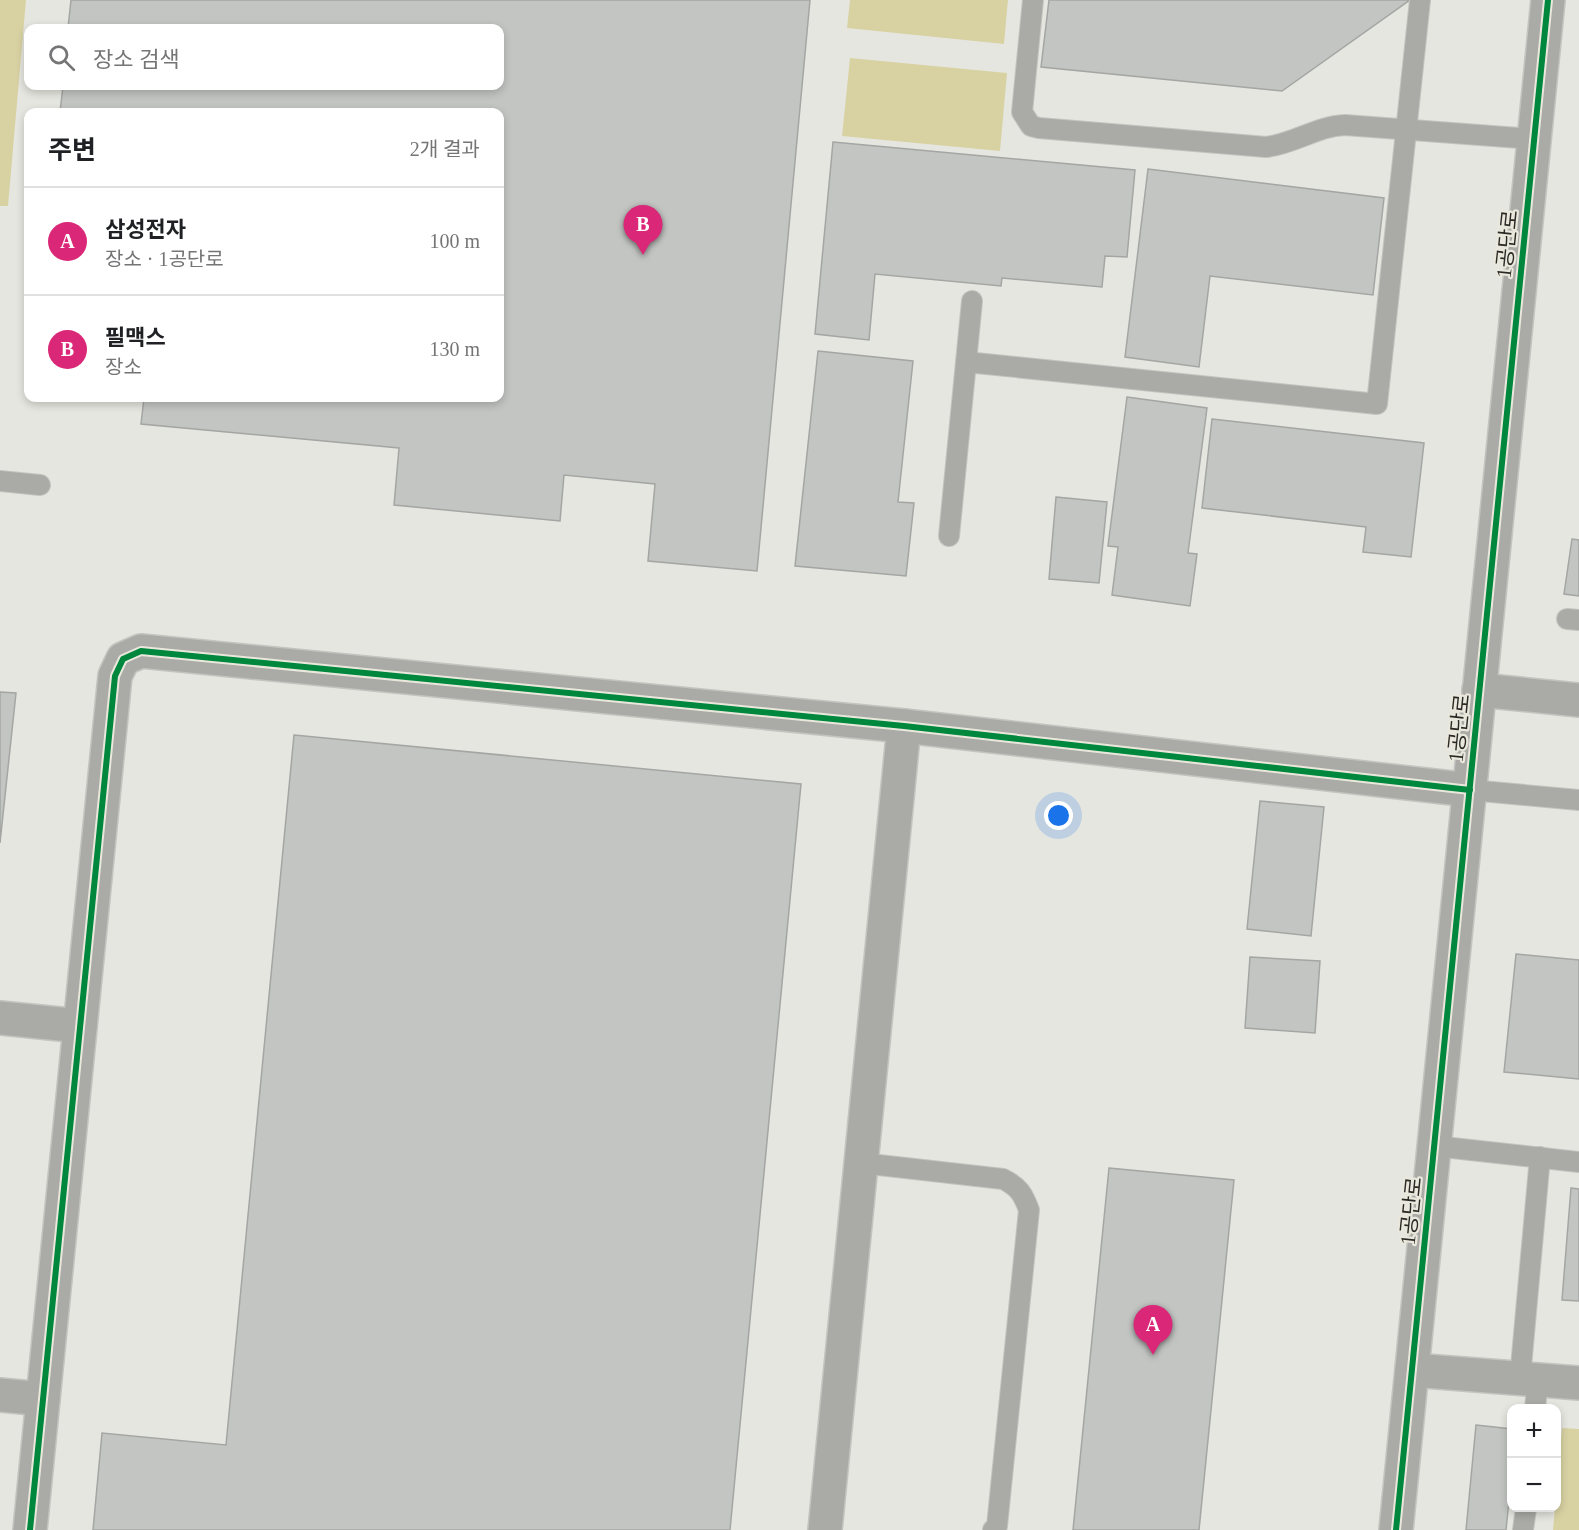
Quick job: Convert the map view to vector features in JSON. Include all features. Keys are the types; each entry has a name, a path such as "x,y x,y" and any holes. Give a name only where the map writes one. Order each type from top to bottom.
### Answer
{"street":[{"name":"1공단로","path":"1396,1530 1548,0"},
{"path":"30,1530 115,676 123,659 141,651 904,726 1470,790"},
{"name":"1공단로","path":"1479,690 1579,700"},
{"path":"825,1530 904,726"},
{"path":"0,1018 80,1026"},
{"path":"1412,1370 1531,1388 1579,1383"},
{"path":"0,1395 43,1399"}],"lane":[{"path":"1033,0 1022,112 1031,126 1266,147 1283,145 1329,126 1406,129 1534,139"},
{"path":"966,362 1377,404 1420,0"},
{"path":"949,536 972,301"},
{"path":"0,481 40,485"},
{"path":"1470,790 1579,800"},
{"path":"1434,1146 1579,1162"},
{"path":"1531,1388 1540,1157"},
{"path":"861,1163 1004,1179 1017,1186 1024,1195 1029,1210 997,1526 993,1530"},
{"path":"1523,1530 1525,1512"}],"shaded area":[{"path":"0,0 26,0 8,206 0,206"},
{"path":"850,0 1008,0 1004,44 847,28"},
{"path":"850,58 1007,73 1000,151 842,136"},
{"path":"1562,1428 1579,1429 1579,1530 1553,1530 1555,1512 1561,1512"}],"building":[{"path":"71,0 810,0 757,571 648,561 655,484 564,475 560,521 394,505 399,448 141,424 144,402 504,402 504,108 60,108 63,90 504,90 504,24 68,24"},
{"path":"1049,0 1410,0 1282,91 1041,67"},
{"path":"833,142 1135,170 1127,257 1105,256 1102,287 1002,278 1001,286 875,274 869,340 815,334"},
{"path":"1148,169 1384,198 1373,295 1210,276 1199,367 1125,357"},
{"path":"818,351 913,361 898,502 914,503 906,576 795,566"},
{"path":"1127,397 1207,408 1188,553 1197,554 1190,606 1112,595 1118,547 1108,546"},
{"path":"1212,419 1424,443 1411,557 1363,552 1366,527 1202,508"},
{"path":"1056,497 1107,502 1099,583 1049,579"},
{"path":"1572,539 1579,540 1579,596 1564,594"},
{"path":"0,692 16,693 0,843"},
{"path":"294,735 801,784 730,1530 93,1530 102,1433 226,1445"},
{"path":"1260,801 1324,807 1311,936 1247,929"},
{"path":"1516,954 1579,960 1579,1079 1504,1072"},
{"path":"1250,957 1320,961 1315,1033 1245,1028"},
{"path":"1109,1168 1234,1180 1199,1530 1073,1530"},
{"path":"1571,1188 1579,1189 1579,1301 1562,1300"},
{"path":"1476,1425 1507,1428 1506,1530 1466,1530"}],"cycle path":[{"path":"1396,1530 1548,0"},
{"path":"30,1530 115,676 123,659 141,651 904,726 1470,790"}],"place":[{"name":"필맥스","path":"643,255"},
{"name":"삼성전자","path":"1153,1355"}]}
